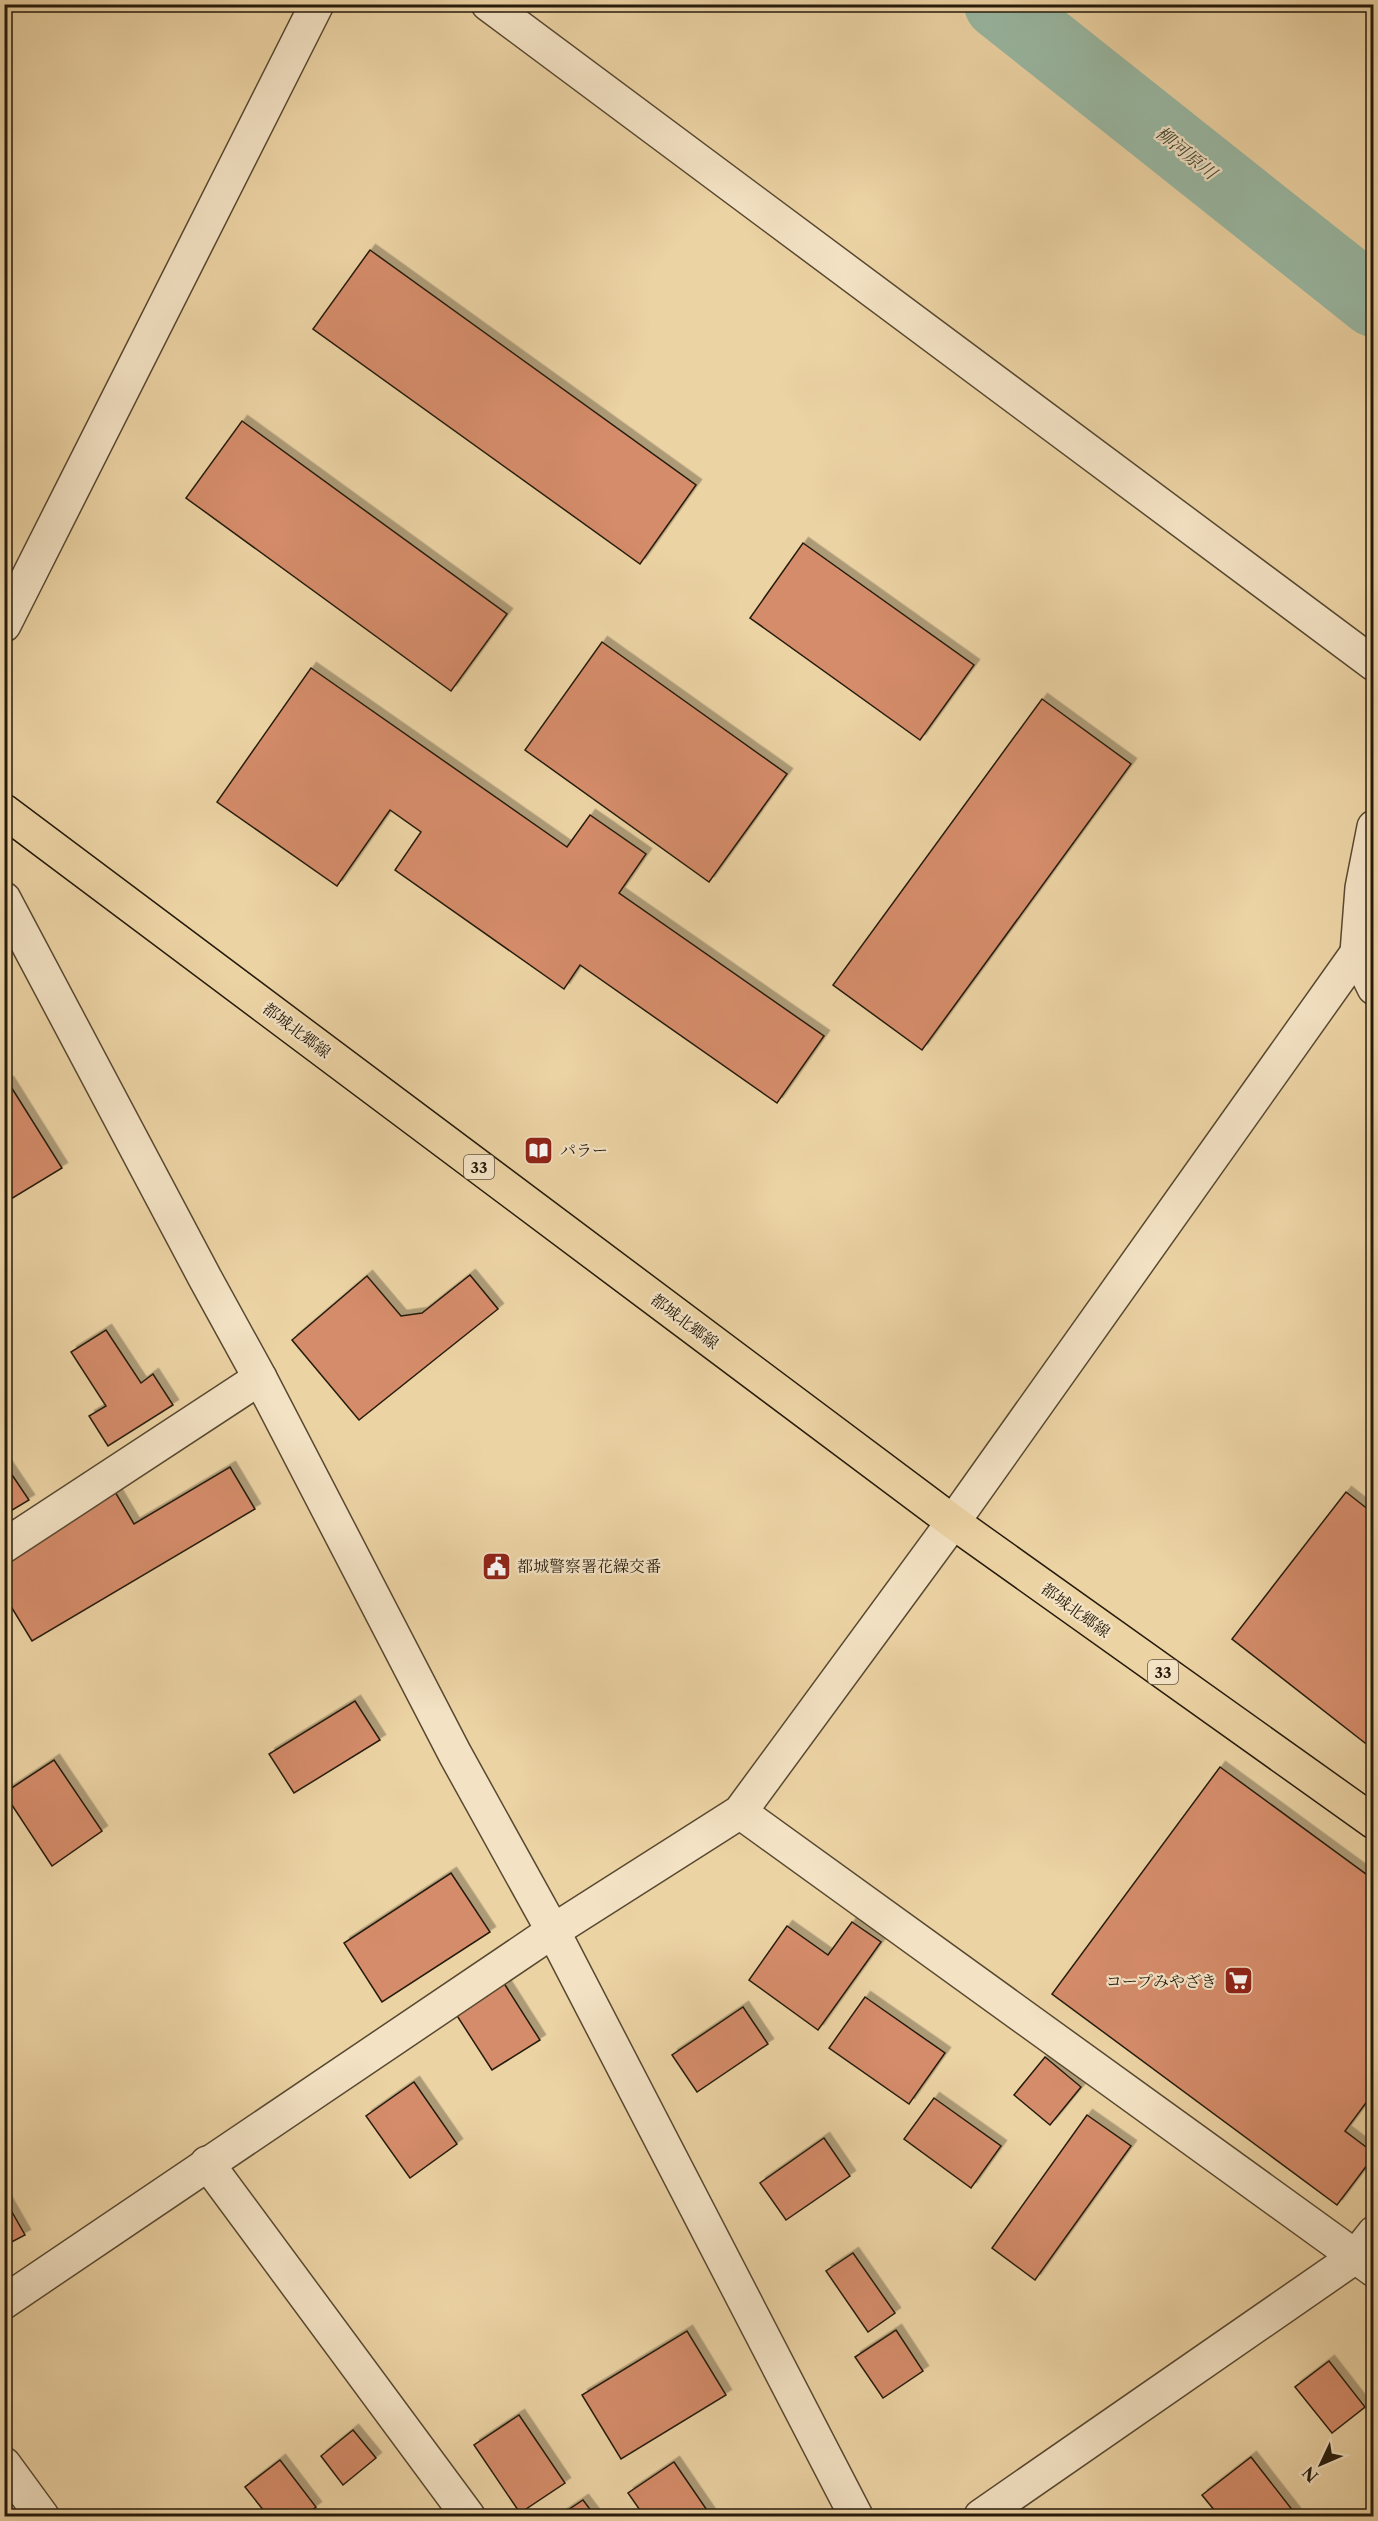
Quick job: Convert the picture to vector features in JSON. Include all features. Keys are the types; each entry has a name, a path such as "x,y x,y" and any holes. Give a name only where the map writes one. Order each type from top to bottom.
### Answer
{"main road":[{"name":"都城北郷線","path":"4,811 953,1522 1374,1822"}],"street":[{"path":"4,625 317,4"},
{"path":"488,4 1374,664"},
{"path":"1374,827 1362,888 1357,953 1374,988"},
{"path":"4,899 260,1378 455,1754 554,1931 856,2517"},
{"path":"4,2302 554,1931 740,1812 953,1522 1357,953"},
{"path":"4,1546 260,1378"},
{"path":"740,1812 1367,2253 981,2517"},
{"path":"207,2163 468,2517"},
{"path":"4,2464 42,2517"}],"building":[{"path":"370,250 696,485 640,564 313,329"},
{"path":"242,421 507,614 451,691 186,498"},
{"path":"803,543 974,665 920,740 750,618"},
{"path":"602,642 787,774 709,882 525,750"},
{"path":"311,668 567,847 590,815 646,854 619,893 824,1036 777,1103 580,965 564,989 395,870 421,832 390,810 337,886 217,802"},
{"path":"1042,699 1131,764 922,1050 833,985"},
{"path":"8,1082 62,1168 6,1202 4,1199 4,1084"},
{"path":"470,1275 498,1309 359,1420 292,1340 367,1276 401,1316 422,1313"},
{"path":"106,1330 141,1383 153,1374 173,1405 108,1446 89,1416 106,1406 71,1352"},
{"path":"4,1463 29,1500 4,1515"},
{"path":"230,1467 255,1509 32,1641 4,1595 4,1554 114,1490 134,1524"},
{"path":"1346,1492 1374,1514 1374,1750 1232,1639"},
{"path":"355,1701 380,1740 294,1793 269,1754"},
{"path":"54,1760 102,1831 52,1866 4,1793"},
{"path":"1220,1767 1374,1880 1374,2092 1345,2131 1374,2153 1374,2156 1337,2205 1052,1994"},
{"path":"451,1873 490,1932 382,2002 344,1943"},
{"path":"852,1922 881,1942 818,2030 749,1980 787,1926 828,1955"},
{"path":"500,1977 540,2040 492,2070 452,2008"},
{"path":"865,1997 945,2053 909,2104 829,2048"},
{"path":"743,2007 768,2044 697,2092 672,2055"},
{"path":"1045,2057 1081,2087 1050,2125 1014,2095"},
{"path":"414,2082 457,2144 410,2178 366,2116"},
{"path":"934,2098 1001,2146 971,2188 904,2139"},
{"path":"1087,2115 1131,2146 1035,2280 992,2248"},
{"path":"824,2138 850,2176 786,2220 760,2183"},
{"path":"4,2198 25,2235 4,2246"},
{"path":"853,2253 895,2313 868,2332 826,2271"},
{"path":"896,2330 923,2371 883,2398 855,2357"},
{"path":"687,2331 726,2395 621,2459 582,2395"},
{"path":"1329,2361 1365,2407 1332,2433 1295,2387"},
{"path":"519,2415 565,2483 520,2513 474,2445"},
{"path":"353,2430 376,2458 343,2485 321,2456"},
{"path":"1251,2457 1297,2516 1219,2516 1202,2495"},
{"path":"280,2460 316,2507 304,2516 268,2516 245,2487"},
{"path":"674,2462 711,2516 644,2516 628,2493"},
{"path":"583,2500 595,2516 559,2516"}],"waterway":[{"name":"柳河原川","path":"999,4 1374,302"}],"place":[{"name":"パラー","path":"539,1150"},
{"name":"都城警察署花繰交番","path":"496,1566"},
{"name":"コープみやざき","path":"1238,1981"}]}
